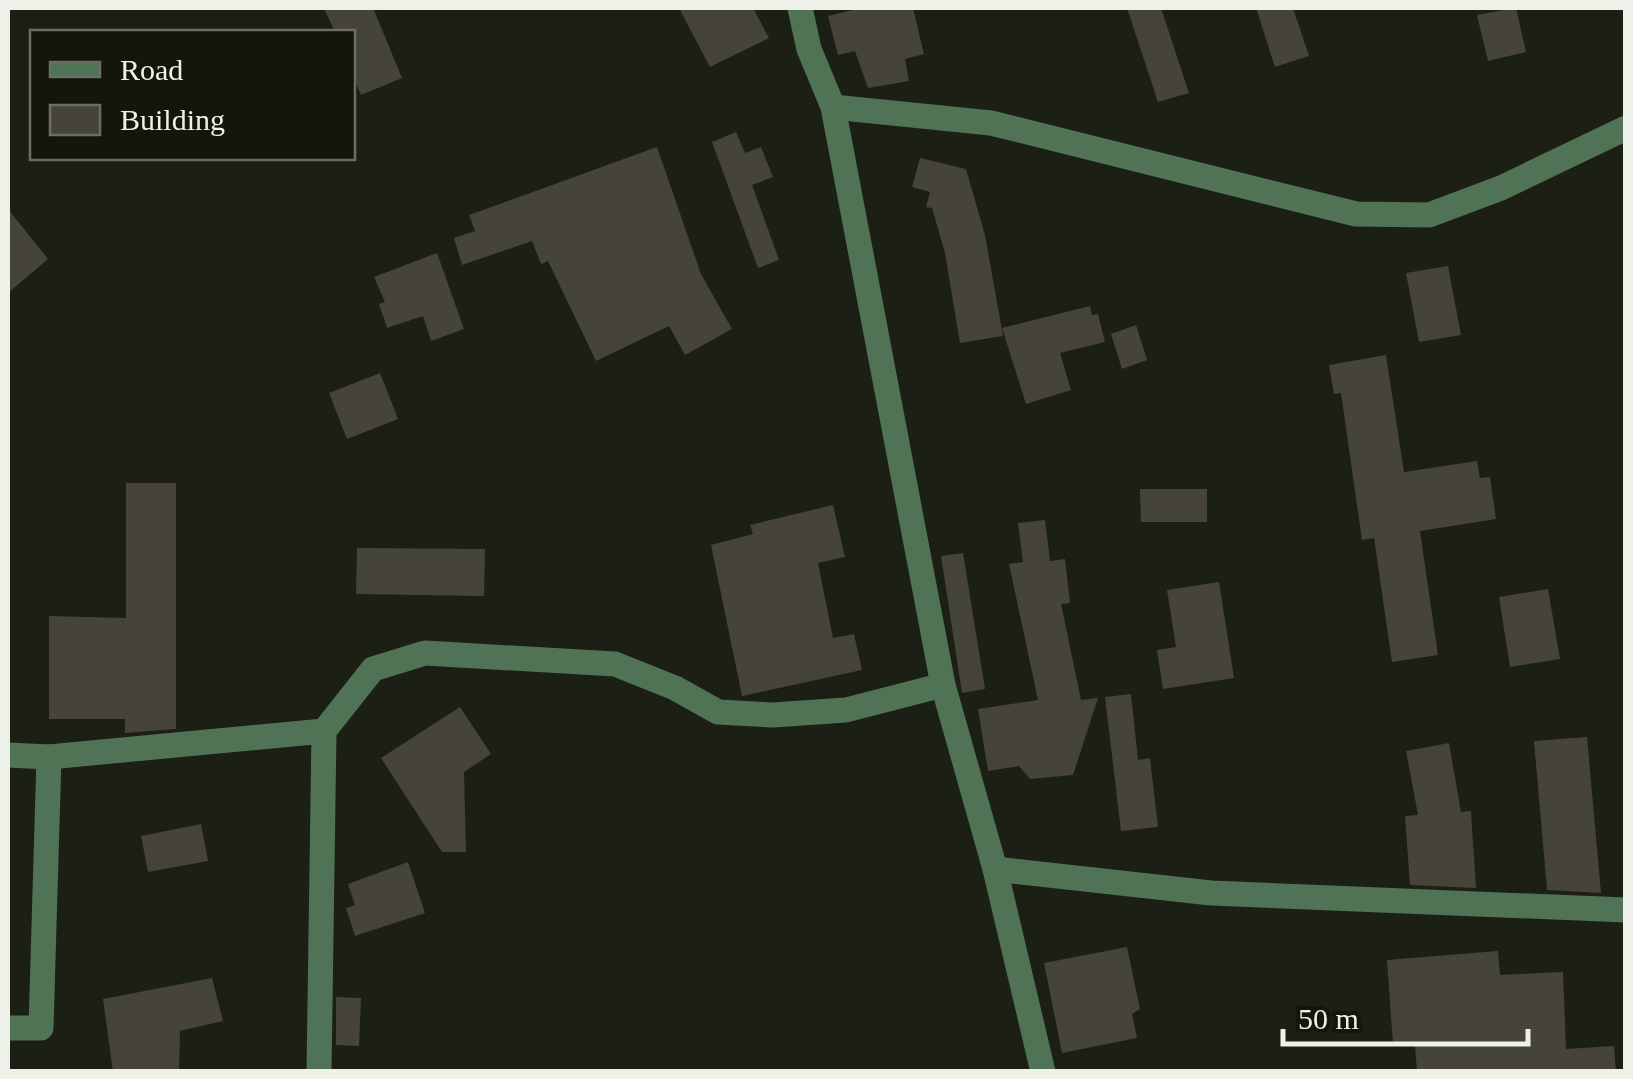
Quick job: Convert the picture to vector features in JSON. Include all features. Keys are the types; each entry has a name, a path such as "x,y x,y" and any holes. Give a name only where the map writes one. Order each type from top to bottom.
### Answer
{"street":[{"path":"800,8 809,49 832,106 943,685 1044,1072"},
{"path":"832,106 991,123 1356,214 1429,215 1501,188 1626,128"},
{"path":"319,1072 324,731 374,669 425,653 615,664 675,688 718,712 773,715 846,710 943,685"},
{"path":"8,755 49,756 324,731"},
{"path":"8,1028 41,1028 49,756"},
{"path":"994,869 1211,893 1626,910"}],"building":[{"path":"324,8 373,8 402,78 361,95 355,82 355,30 334,30"},
{"path":"679,8 753,8 769,38 710,67"},
{"path":"861,8 913,8 924,54 905,59 909,81 868,88 855,51 838,55 828,16"},
{"path":"1127,8 1161,8 1189,93 1158,102"},
{"path":"1256,8 1293,8 1309,56 1275,67"},
{"path":"1516,8 1526,52 1488,61 1477,15"},
{"path":"736,132 745,153 761,147 773,177 752,185 779,260 758,268 712,142"},
{"path":"657,147 701,274 732,329 685,355 669,326 596,361 548,261 541,264 532,241 462,265 454,238 475,231 469,215"},
{"path":"920,158 966,169 985,235 1003,336 960,343 945,253 932,208 926,207 930,192 912,187"},
{"path":"8,209 48,259 8,293"},
{"path":"437,253 464,329 431,341 423,316 387,328 379,304 385,302 374,277"},
{"path":"1448,266 1461,335 1419,342 1406,273"},
{"path":"1090,306 1092,315 1098,314 1105,342 1060,353 1071,390 1026,404 1002,328"},
{"path":"1136,325 1147,360 1122,369 1111,334"},
{"path":"1386,355 1404,472 1477,461 1480,478 1490,477 1496,519 1420,531 1438,655 1392,662 1374,538 1362,540 1341,393 1334,394 1329,365"},
{"path":"380,373 398,419 347,439 329,393"},
{"path":"126,483 176,483 176,729 125,733 125,719 49,719 49,616 126,618"},
{"path":"1140,489 1207,489 1207,522 1141,522"},
{"path":"833,505 845,557 818,563 833,638 854,634 862,670 742,696 711,545 753,534 750,525"},
{"path":"1045,520 1050,561 1065,559 1070,603 1061,604 1081,700 1098,698 1073,775 1030,779 1019,766 988,771 978,709 1038,700 1009,564 1023,562 1018,523"},
{"path":"357,548 485,549 484,596 356,594"},
{"path":"963,553 985,689 962,693 941,556"},
{"path":"1219,582 1234,678 1163,689 1157,650 1176,647 1167,590"},
{"path":"1548,589 1560,659 1510,667 1499,597"},
{"path":"1131,694 1138,760 1150,758 1158,827 1121,831 1105,697"},
{"path":"460,707 491,754 464,772 466,852 442,852 381,758"},
{"path":"1587,737 1601,893 1547,890 1534,741"},
{"path":"1449,743 1461,812 1471,811 1476,888 1410,885 1405,816 1418,815 1406,751"},
{"path":"201,824 208,861 148,872 141,836"},
{"path":"408,862 425,913 355,936 346,908 355,905 348,884"},
{"path":"1127,947 1140,1009 1132,1014 1137,1038 1062,1053 1044,963"},
{"path":"1498,951 1500,975 1563,972 1566,1049 1614,1046 1616,1072 1417,1072 1415,1044 1393,1045 1387,960"},
{"path":"212,978 223,1021 180,1031 179,1072 113,1072 103,999"},
{"path":"336,997 361,998 359,1046 336,1045"}]}
